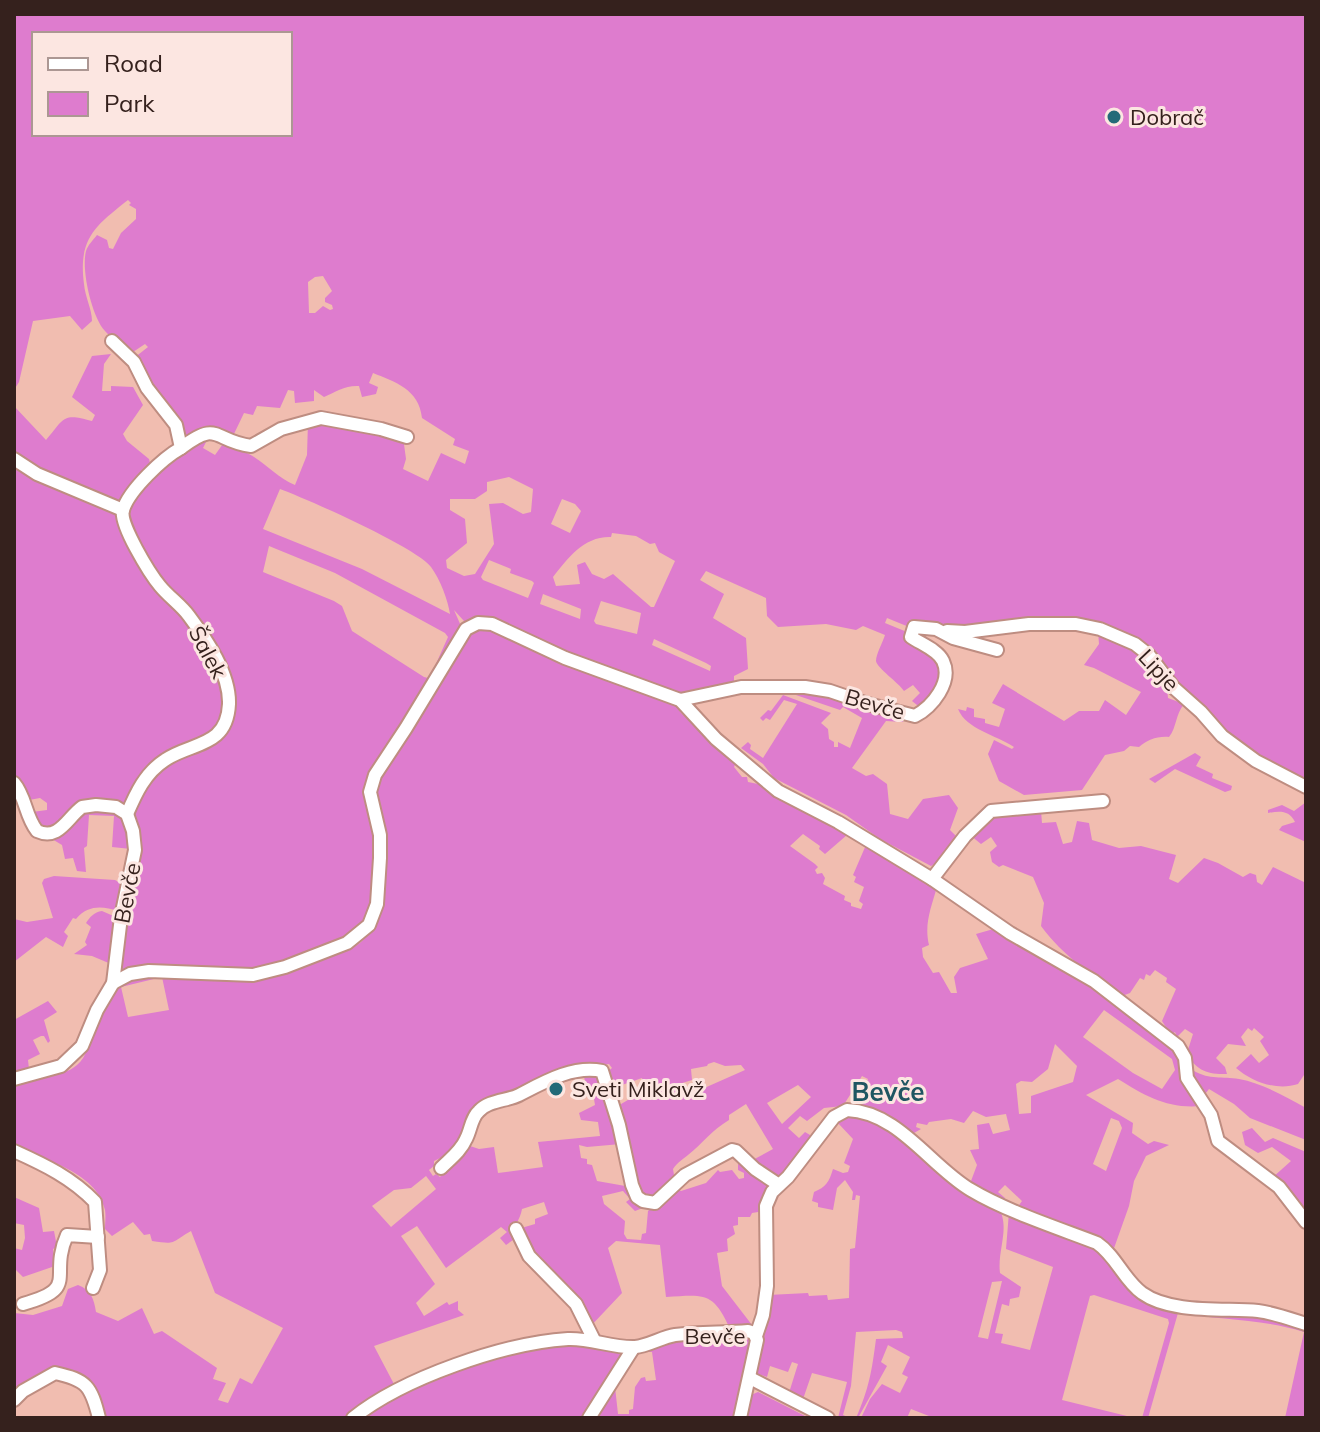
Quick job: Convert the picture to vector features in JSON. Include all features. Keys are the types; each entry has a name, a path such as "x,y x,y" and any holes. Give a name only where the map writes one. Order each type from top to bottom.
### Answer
{"street":[{"path":"112,341 134,362 147,388 176,425 181,448"},
{"path":"14,459 37,474 123,510 147,475 196,437 210,432 251,446 281,429 321,418 392,431 407,437"},
{"name":"Šalek","path":"123,510 124,524 158,584 189,615 217,659 226,683 229,706 222,730 203,745 166,759 142,781 127,814"},
{"path":"113,983 130,974 149,971 253,975 285,967 347,943 369,925 377,904 380,858 380,835 370,792 375,775 466,629 478,623 492,624 565,658 680,700 716,739 778,791 838,822 932,879 1010,933 1094,981 1166,1035 1185,1058 1187,1078 1211,1115 1218,1141 1279,1187 1306,1222"},
{"name":"Lipje","path":"936,629 965,632 1029,624 1076,624 1100,629 1135,644 1149,655 1174,688 1222,736 1256,761 1306,787"},
{"name":"Bevče","path":"680,700 741,687 805,687 830,691 915,716 931,705 945,672 943,662 911,637 911,631 914,627 922,626 936,629"},
{"path":"936,629 953,638 997,650"},
{"path":"14,783 23,794 33,826 41,834 58,832 82,807 110,805 127,814"},
{"path":"932,879 965,836 991,811 1103,801"},
{"name":"Bevče","path":"14,1079 61,1066 82,1046 97,1010 113,983 121,917 135,850 127,814"},
{"path":"441,1168 459,1150 481,1108 519,1095 550,1077 592,1069 602,1071 619,1125 632,1185 637,1197 643,1201 655,1203 685,1175 732,1150 779,1185"},
{"path":"756,1336 767,1286 766,1206 779,1185 834,1117 841,1112 855,1110 881,1120 911,1139 974,1192 1097,1243 1109,1251 1132,1283 1148,1297 1200,1310 1257,1311 1306,1324"},
{"path":"14,1151 58,1171 95,1202 100,1270 93,1288"},
{"path":"516,1229 529,1256 576,1304 594,1340"},
{"path":"23,1304 48,1297 58,1287 59,1252 67,1235 98,1237"},
{"name":"Bevče","path":"353,1418 373,1402 447,1369 517,1347 567,1339 634,1347 677,1335 748,1331 756,1336 740,1418"},
{"path":"589,1418 634,1347"},
{"path":"14,1400 23,1391 55,1373 80,1378 93,1394 99,1418"},
{"name":"Bevče","path":"750,1378 828,1418"}],"green space":[{"path":"14,14 1306,14 1306,784 1245,748 1177,684 1150,651 1101,625 1016,622 957,630 922,623 909,627 887,618 885,623 907,632 942,663 938,688 922,709 912,701 920,693 913,685 904,691 877,664 885,635 863,626 856,630 826,624 778,627 767,616 766,598 706,571 700,580 724,594 713,618 746,638 748,669 734,676 734,686 696,695 675,696 569,658 499,623 490,620 464,621 454,610 460,631 366,788 367,808 378,838 373,901 365,926 349,936 268,967 214,971 153,968 119,974 126,900 139,853 132,808 127,802 80,804 59,827 46,832 34,824 32,812 47,810 47,803 40,798 29,800 25,790 14,779 14,463 51,484 98,499 122,514 126,513 152,472 205,434 209,436 203,448 215,455 225,441 249,449 247,453 295,485 307,455 308,422 321,421 396,433 403,437 406,459 403,469 428,481 441,453 465,464 469,451 453,445 455,439 422,418 416,400 405,388 373,373 369,383 378,387 376,394 362,397 359,386 324,397 314,390 314,401 295,403 294,391 288,390 280,408 257,406 253,415 244,413 232,438 207,429 182,442 176,420 144,380 134,358 148,347 145,344 130,354 124,348 126,345 108,335 100,324 89,293 85,270 87,249 97,235 107,240 109,248 113,249 121,233 136,219 136,209 129,205 128,200 98,226 87,245 83,269 92,321 82,330 70,316 33,321 19,382 14,390","holes":["323,276 332,291 325,302 333,309 323,306 315,313 309,313 308,282","509,477 533,489 531,512 523,514 503,503 489,504 494,544 475,574 464,576 447,568 446,560 467,543 465,519 450,510 450,499 475,499 487,491 487,482","280,489 360,524 421,558 437,577 450,614 362,569 263,529","562,499 575,504 581,511 570,533 551,524","612,533 636,536 650,544 655,543 659,552 675,561 654,607 613,574 604,579 592,574 585,562 577,565 580,584 556,586 553,577 571,556 585,544 611,537","269,546 335,573 445,633 448,637 431,675 424,677 352,631 342,606 334,601 263,572","489,560 534,583 528,598 481,577","543,594 581,609 580,619 540,604","601,601 641,613 637,634 594,621","654,639 711,666 710,671 652,645"]},
{"path":"111,354 104,364 102,391 111,391 111,386 133,387 143,405 123,434 150,463 123,503 115,504 14,458 14,406 46,440 64,419 75,417 92,421 95,415 72,397 92,356"},
{"path":"480,627 496,627 575,665 674,702 681,713 737,761 734,767 742,777 747,777 748,782 763,785 810,814 845,829 847,835 825,854 819,849 820,846 803,834 790,846 815,864 817,874 822,873 825,878 823,884 845,896 844,900 851,906 861,909 863,904 859,901 864,887 854,882 856,877 853,875 866,845 937,887 928,923 929,945 922,948 923,957 933,973 939,972 951,993 957,993 954,977 960,968 988,959 976,934 997,928 1092,980 1167,1040 1181,1061 1186,1081 1201,1106 1157,1100 1118,1079 1086,1095 1133,1123 1132,1133 1148,1144 1154,1141 1169,1145 1146,1156 1134,1181 1113,1251 1100,1241 1017,1208 1022,1201 1005,1185 998,1192 1005,1198 1003,1202 973,1187 971,1181 977,1165 970,1150 979,1149 977,1125 989,1123 993,1134 1010,1130 1006,1114 986,1117 973,1111 964,1123 951,1119 929,1122 927,1125 917,1123 916,1127 921,1129 914,1133 856,1109 868,1079 862,1076 843,1106 824,1108 807,1121 800,1116 788,1128 799,1138 805,1132 815,1138 781,1179 749,1162 773,1149 746,1104 729,1115 729,1120 673,1169 675,1181 665,1192 658,1198 644,1200 632,1171 616,1107 638,1094 637,1089 644,1085 642,1078 619,1086 621,1092 612,1095 606,1073 612,1068 609,1064 549,1075 515,1095 481,1104 455,1151 434,1161 434,1166 429,1170 433,1176 436,1174 440,1177 467,1145 479,1149 494,1147 498,1173 543,1167 538,1142 600,1136 598,1122 581,1120 579,1113 595,1105 594,1099 589,1097 583,1073 595,1072 601,1076 621,1144 579,1145 581,1158 592,1165 597,1181 631,1187 640,1202 648,1206 635,1211 626,1202 630,1199 623,1191 602,1196 604,1204 625,1221 624,1234 627,1239 641,1240 642,1234 646,1233 648,1211 675,1188 681,1191 706,1183 718,1170 732,1170 739,1179 744,1178 744,1173 738,1170 738,1158 772,1184 764,1211 752,1213 750,1217 738,1217 738,1225 733,1226 735,1234 727,1239 728,1251 717,1253 722,1286 752,1325 748,1329 730,1329 718,1308 706,1298 666,1297 660,1245 616,1241 608,1248 622,1293 588,1329 521,1250 518,1229 535,1224 535,1219 548,1214 544,1202 522,1209 513,1240 506,1245 500,1238 507,1232 501,1227 446,1268 417,1226 401,1236 435,1284 416,1303 424,1316 447,1302 449,1305 458,1301 458,1310 464,1315 374,1346 395,1386 348,1418 101,1418 90,1390 68,1378 41,1380 14,1393 14,1313 33,1315 62,1306 68,1289 78,1285 91,1296 96,1312 118,1321 142,1308 154,1334 162,1331 217,1368 213,1379 226,1383 218,1400 228,1403 240,1378 252,1384 283,1328 215,1293 191,1231 170,1242 152,1241 150,1234 144,1235 133,1222 112,1236 105,1229 105,1210 92,1186 68,1169 14,1146 14,1082 63,1073 77,1065 85,1054 94,1023 107,999 119,986 135,977 163,972 256,979 336,955 363,940 378,913 385,868 383,828 373,799 373,788 468,633","holes":["162,977 169,1010 128,1017 121,987","1104,1010 1172,1059 1175,1070 1162,1089 1133,1073 1083,1037","1055,1044 1077,1066 1073,1082 1031,1096 1031,1113 1019,1114 1016,1084 1032,1082 1048,1069","714,1062 725,1066 741,1065 745,1070 684,1097 679,1084 692,1080 691,1069","798,1085 811,1097 782,1124 767,1103","1111,1118 1119,1121 1122,1128 1106,1171 1093,1164","426,1176 436,1189 391,1227 372,1206 394,1190 411,1188"]},
{"path":"1098,631 1138,649 1167,688 1168,698 1184,704 1173,729 1169,737 1156,738 1139,747 1130,746 1124,751 1105,755 1082,790 1024,795 999,781 988,754 994,740 1012,749 1014,747 974,727 958,709 974,709 974,717 999,727 1005,709 992,703 1003,684 1064,721 1079,711 1099,711 1105,700 1126,715 1141,692 1084,665 1099,644"},
{"path":"790,693 823,693 903,720 886,721 852,768 866,776 873,774 887,784 890,814 908,819 923,799 949,795 958,808 950,830 958,838 941,860 931,866 880,839 846,815 774,778 763,764 741,748 748,742 750,749 763,758 797,704 784,700 770,720 766,718 763,721 760,718 768,710 771,711 783,695 831,713 821,723 828,729 829,739 834,742 834,747 838,747 838,742 850,748 862,718 843,707 840,710"},
{"path":"1195,753 1201,757 1196,766 1213,774 1212,778 1232,786 1231,790 1225,792 1175,769 1155,783 1149,779"},
{"path":"1306,802 1306,842 1279,830 1295,822 1290,815 1268,813 1268,810 1282,805 1294,811"},
{"path":"99,807 125,816 131,849 112,847 114,816 89,815 87,846 84,848 86,872 77,871 73,858 65,859 62,845 52,839 76,815"},
{"path":"1041,811 1042,823 1056,822 1063,844 1072,842 1077,821 1089,823 1092,840 1119,848 1141,846 1176,855 1169,879 1178,883 1204,858 1243,877 1250,873 1256,875 1257,882 1262,885 1273,867 1306,883 1306,1075 1298,1084 1265,1084 1236,1068 1251,1054 1259,1063 1269,1055 1260,1041 1264,1037 1254,1028 1252,1031 1248,1028 1241,1037 1246,1046 1228,1044 1216,1058 1227,1074 1203,1070 1194,1064 1187,1053 1193,1034 1185,1029 1177,1037 1175,1032 1171,1035 1162,1021 1176,989 1166,982 1167,978 1155,970 1150,976 1146,974 1144,980 1140,978 1130,993 1122,996 1059,947 1041,926 1044,903 1033,877 1003,865 999,867 992,862 990,852 997,846 991,837 981,844 970,835 998,815"},
{"path":"54,876 115,880 120,883 118,911 101,908 85,911 73,918 64,932 68,936 63,947 46,937 14,962 14,919 27,922 53,918 42,883 44,879"},
{"path":"102,911 118,918 111,964 92,956 74,954 87,945 85,942 91,927 86,923 92,915"},
{"path":"48,1001 57,1012 44,1020 50,1041 48,1043 44,1036 33,1040 40,1054 28,1060 29,1069 14,1074 14,1020"},
{"path":"1190,1072 1205,1076 1256,1084 1306,1108 1306,1140 1250,1118 1209,1089 1202,1098"},
{"path":"849,1114 886,1125 998,1207 1004,1231 1000,1273 1021,1287 1019,1297 1010,1299 1009,1306 1002,1304 995,1333 1003,1334 1001,1343 1030,1350 1053,1267 1006,1249 1009,1212 1099,1248 1141,1296 1261,1315 1306,1328 1306,1418 1285,1418 1304,1332 1257,1322 1178,1313 1148,1418 1142,1418 1168,1319 1094,1295 1090,1296 1062,1400 1135,1418 934,1418 911,1409 907,1418 861,1418 882,1384 900,1393 908,1377 902,1374 910,1357 888,1345 881,1362 887,1366 856,1418 869,1379 876,1339 903,1338 902,1332 896,1330 856,1332 851,1386 843,1415 850,1418 838,1418 847,1382 812,1373 802,1402 788,1396 798,1364 792,1362 788,1372 770,1366 767,1377 756,1373 768,1295 808,1293 809,1296 827,1295 828,1300 849,1298 850,1249 855,1248 860,1196 856,1195 852,1200 853,1192 845,1180 837,1188 833,1210 818,1207 818,1203 812,1201 814,1192 826,1184 833,1169 843,1173 848,1172 850,1166 844,1163 853,1139 837,1122","holes":["1002,1281 988,1339 978,1337 992,1282"]},
{"path":"1252,1128 1265,1142 1273,1138 1306,1152 1306,1216 1272,1178 1291,1161 1272,1147 1258,1153 1245,1145 1242,1132"},
{"path":"14,1197 39,1208 43,1232 54,1231 57,1247 53,1249 55,1266 23,1277 14,1268 14,1248 22,1250 25,1238 24,1225 14,1223"},
{"path":"746,1334 752,1340 739,1418 594,1418 615,1387 618,1414 629,1414 629,1410 633,1409 635,1387 641,1378 656,1380 652,1352 639,1351 663,1340"},
{"path":"564,1342 625,1353 587,1418 357,1418 403,1390 429,1379 484,1361"},
{"path":"758,1392 809,1418 746,1418 751,1395"}],"place":[{"name":"Dobrač","path":"1114,117"},
{"name":"Sveti Miklavž","path":"556,1089"}],"district":[{"name":"Bevče","path":"888,1092"}]}
